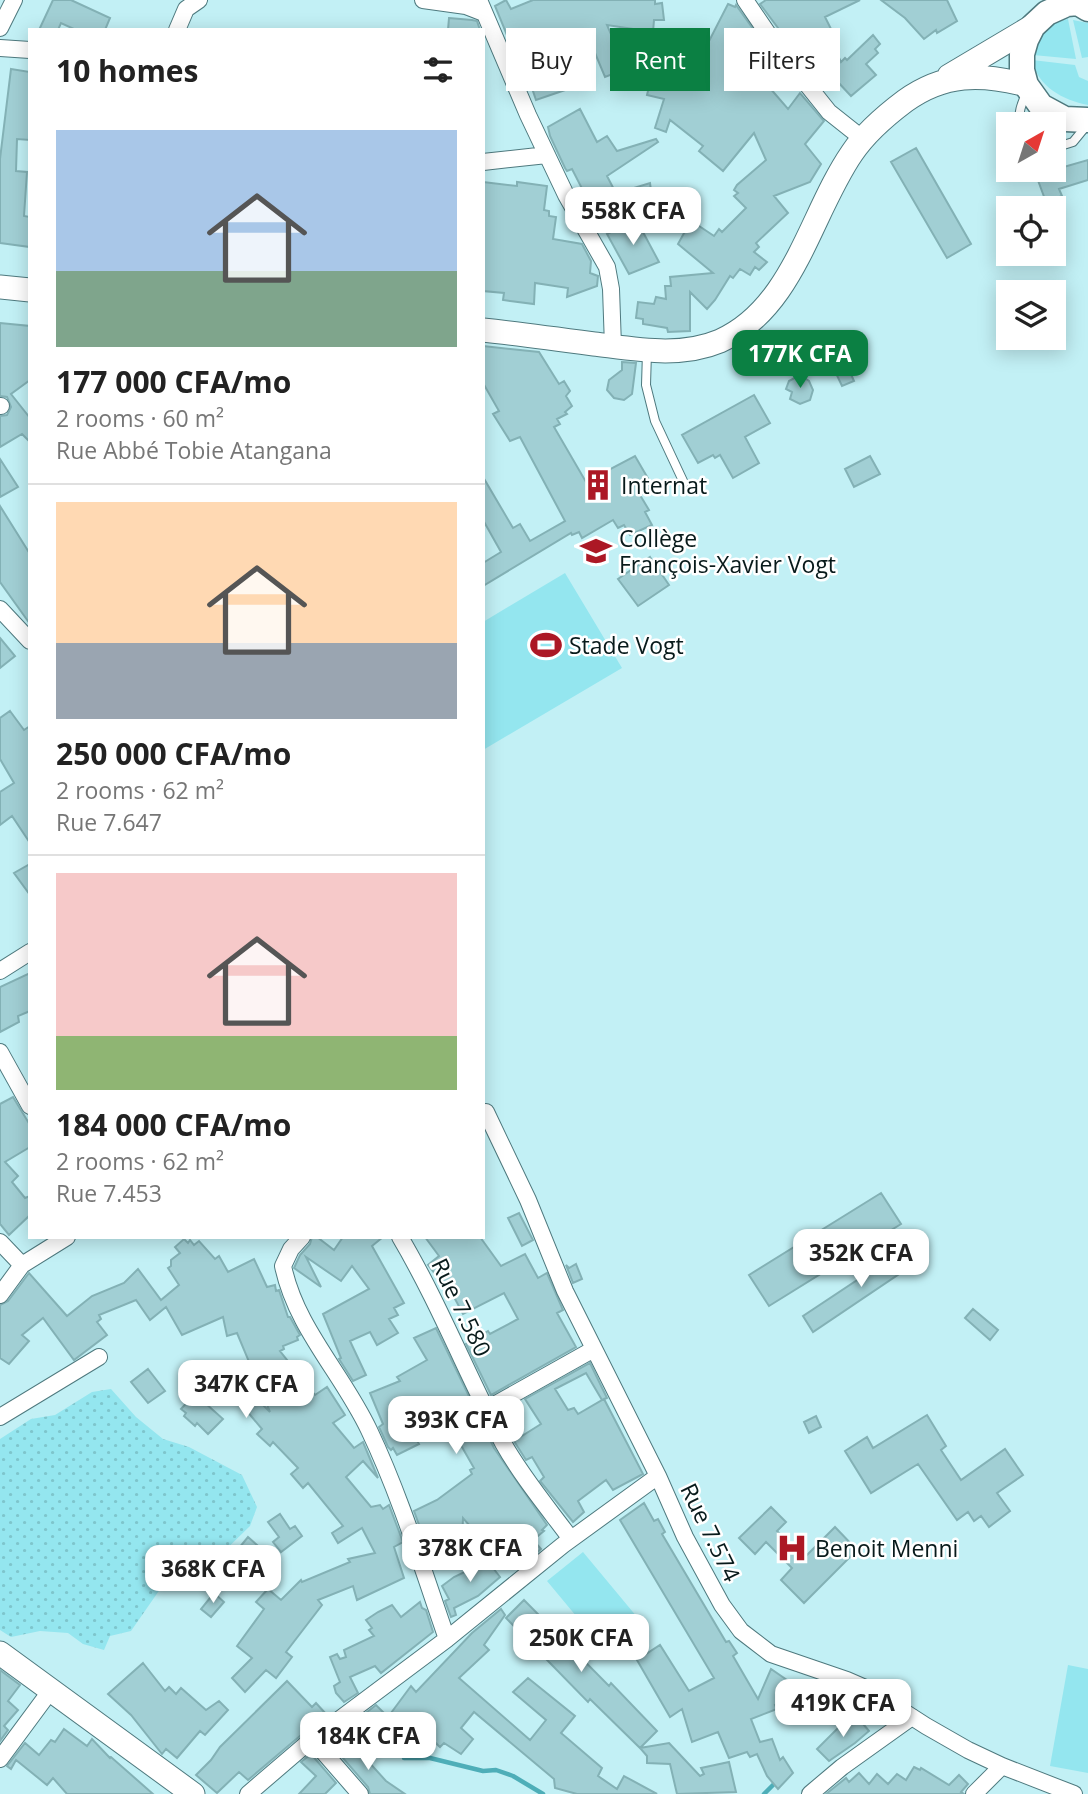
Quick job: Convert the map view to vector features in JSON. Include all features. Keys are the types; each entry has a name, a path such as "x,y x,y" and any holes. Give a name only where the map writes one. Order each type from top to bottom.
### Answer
{"main road":[{"path":"485,330 647,352 699,348 719,341 748,323 785,279 852,153 888,113 1044,13 1067,4 1078,3 1086,6"},
{"path":"1044,13 1026,40 1022,54 1022,70 1027,86 1041,106 1065,119 1088,122"},
{"path":"940,81 982,76 1027,86"},
{"path":"0,288 28,290"},
{"path":"0,1653 192,1794"}],"street":[{"path":"0,28 14,0"},
{"path":"178,28 186,9 199,0"},
{"path":"423,0 482,7 566,195 607,267 611,289 613,346"},
{"path":"745,0 777,47 830,112 863,139"},
{"path":"0,48 28,50"},
{"path":"485,162 547,155"},
{"path":"0,609 28,639"},
{"path":"0,971 28,953"},
{"path":"0,1052 28,1102"},
{"name":"Rue 7.574","path":"486,1112 528,1200 561,1282 659,1476 698,1562 722,1605 741,1631 771,1654 847,1679 870,1690 968,1750 1074,1794"},
{"path":"0,1295 22,1265 64,1239"},
{"path":"300,1239 283,1266 288,1288 307,1328 339,1377 382,1456 447,1639"},
{"name":"Rue 7.580","path":"401,1239 515,1463 571,1539"},
{"path":"0,1242 22,1265"},
{"path":"487,1409 594,1349"},
{"path":"0,1417 99,1357"},
{"path":"248,1794 313,1740 447,1639 571,1539 659,1476"},
{"path":"0,1759 51,1690"},
{"path":"810,1794 842,1767 912,1717"},
{"path":"313,1740 360,1794"},
{"path":"974,1794 1002,1766"}],"lane":[{"path":"1020,112 1027,86"},
{"path":"1066,144 1073,142 1088,122"},
{"path":"647,352 646,384 655,421 684,483"}],"shaded area":[{"path":"1068,19 1076,59 1033,55 1044,30"},
{"path":"1073,20 1088,23 1088,57 1082,58"},
{"path":"1032,60 1075,65 1079,77 1088,81 1088,105 1053,91 1040,78"},
{"name":"Stade Vogt","path":"565,573 622,668 485,749 485,621"},
{"path":"111,1389 136,1417 163,1439 189,1447 242,1475 257,1507 250,1526 210,1565 179,1562 131,1631 110,1636 104,1650 83,1644 68,1633 40,1631 11,1637 0,1630 0,1439 31,1419 55,1415 92,1392"},
{"path":"583,1552 642,1623 606,1652 547,1581"},
{"path":"1068,1665 1088,1669 1088,1773 1050,1766"}],"building":[{"path":"53,0 71,0 110,18 106,28 72,28 61,23 59,28 40,28"},
{"path":"506,0 511,9 533,0 655,0 655,4 662,3 664,20 654,20 653,28 607,25 610,32 610,75 605,77 596,55 596,28 506,28 506,33 495,6"},
{"path":"766,0 860,0 825,17 830,28 778,28 760,4"},
{"path":"881,0 947,0 957,21 937,33 936,30 924,39 905,18"},
{"path":"728,4 735,7 736,5 752,28 724,28 724,91 772,91 788,109 800,93 824,121 805,144 821,164 810,182 774,196 788,213 756,243 759,247 754,252 767,262 759,270 755,267 750,275 740,269 733,278 730,276 707,309 690,292 690,331 668,332 667,328 643,324 643,319 636,318 638,302 654,304 656,297 666,299 665,286 671,286 670,277 713,273 678,244 693,222 714,236 719,229 722,232 746,208 734,196 738,193 734,190 737,185 766,160 754,133 723,171 699,151 703,146 670,120 666,132 655,128 664,99 647,95 648,91 710,91 710,39"},
{"path":"449,18 477,21 479,28 448,28"},
{"path":"873,35 880,44 875,49 878,53 866,64 876,75 851,96 840,84 840,60 847,60"},
{"path":"11,69 28,72 28,140 17,139 16,171 27,172 24,216 28,217 28,247 0,243 0,159"},
{"path":"533,91 562,91 536,100"},
{"path":"580,109 597,142 607,136 617,151 656,139 658,142 607,176 619,199 594,212 572,169 567,171 565,168 548,127"},
{"path":"916,148 971,244 947,258 891,162"},
{"path":"1088,160 1088,180 1059,189 1062,196 1044,196 1039,182 1066,182 1066,166"},
{"path":"485,182 517,186 517,182 547,186 544,210 549,211 549,216 556,217 553,239 582,244 591,261 590,273 598,276 597,286 567,297 568,288 535,283 534,304 503,300 504,293 485,291"},
{"path":"650,183 653,206 637,211 627,190"},
{"path":"636,219 659,262 629,274 607,234"},
{"path":"0,323 28,326 28,381 11,394 28,415 28,440 22,434 0,447 0,416 7,415 11,407 7,397 0,396"},
{"path":"838,345 854,381 842,386 825,350"},
{"path":"485,346 539,352 559,384 564,381 570,391 566,396 572,406 565,412 567,414 557,419 560,424 554,427 586,482 635,456 653,487 640,495 649,510 645,512 652,525 630,535 624,525 618,528 613,520 582,538 579,532 572,535 571,533 485,585 485,562 501,552 485,524 485,480 513,528 520,524 530,541 565,521 520,437 510,441 493,414 499,411 485,386"},
{"path":"622,362 636,363 632,394 624,400 614,398 607,390 609,380 622,370"},
{"path":"800,375 809,381 813,390 810,400 800,404 790,399 792,392 786,389 789,381"},
{"path":"754,395 770,423 745,437 759,463 733,478 720,455 715,458 713,455 698,463 682,435"},
{"path":"870,456 880,474 854,487 845,469"},
{"path":"0,459 18,487 0,497"},
{"path":"0,506 28,551 28,621 0,582"},
{"path":"650,557 669,585 638,606 618,579"},
{"path":"0,638 15,656 0,668"},
{"path":"10,711 24,730 28,727 28,840 12,816 0,825 0,792 14,783 0,759 0,718"},
{"path":"28,865 28,892 14,873"},
{"path":"28,974 28,1012 18,1016 19,1022 0,1032 0,987"},
{"path":"13,1097 28,1122 28,1148 5,1162 18,1176 12,1182 25,1198 28,1197 28,1217 9,1235 0,1224 0,1104"},
{"path":"881,1193 901,1224 769,1306 749,1275"},
{"path":"519,1213 533,1240 522,1246 508,1218"},
{"path":"184,1239 188,1243 190,1240 194,1245 199,1241 215,1259 219,1256 228,1272 254,1259 267,1287 275,1285 276,1291 279,1290 288,1317 300,1335 298,1340 283,1346 284,1349 280,1351 315,1395 327,1387 345,1415 333,1423 354,1448 363,1442 378,1478 363,1461 346,1477 371,1507 380,1505 383,1509 389,1505 403,1542 394,1547 404,1578 357,1600 353,1586 318,1600 322,1605 286,1652 292,1657 276,1678 266,1670 245,1692 232,1678 252,1658 237,1646 264,1609 256,1602 268,1589 281,1600 301,1580 302,1582 350,1562 348,1559 375,1553 362,1528 338,1543 332,1533 343,1526 308,1483 303,1488 291,1474 298,1468 273,1442 270,1446 257,1434 262,1429 229,1390 239,1381 270,1412 237,1333 227,1336 223,1317 182,1335 166,1307 150,1320 136,1300 99,1315 101,1319 97,1322 107,1335 74,1360 43,1318 22,1335 29,1341 9,1364 0,1358 0,1305 8,1301 29,1273 67,1316 92,1296 124,1283 138,1269 161,1300 179,1285 168,1268 171,1266 171,1260 180,1253 175,1247"},
{"path":"311,1239 320,1239 334,1250 342,1239 381,1239 372,1246 404,1303 394,1308 398,1315 389,1319 398,1333 377,1345 370,1332 350,1341 366,1375 353,1381 339,1359 341,1358 323,1314 369,1289 352,1266 341,1281 306,1257 321,1287 294,1268 300,1255"},
{"path":"426,1239 481,1239 501,1266 525,1254 538,1278 547,1273 563,1310 557,1313 576,1347 491,1395 466,1344 488,1331 490,1334 518,1319 504,1293 463,1314 446,1282 443,1284 428,1265 439,1256"},
{"path":"910,1245 920,1260 813,1332 803,1316"},
{"path":"576,1264 582,1279 573,1283 566,1265 569,1268"},
{"path":"973,1309 998,1330 990,1340 965,1318"},
{"path":"436,1328 494,1448 547,1525 533,1540 541,1549 533,1556 509,1531 489,1548 463,1518 462,1543 436,1562 425,1531 422,1533 414,1511 437,1500 472,1474 470,1470 474,1468 458,1440 466,1435 453,1413 414,1436 419,1444 397,1455 393,1448 391,1450 388,1447 379,1427 383,1424 370,1393 400,1381 397,1377 427,1360 414,1338"},
{"path":"590,1363 607,1398 604,1399 643,1474 613,1490 606,1480 578,1501 584,1512 573,1522 540,1481 544,1477 532,1457 526,1460 514,1441 541,1424 525,1399","holes":["586,1373 603,1400 578,1414 574,1408 568,1410 555,1389"]},
{"path":"148,1369 165,1391 148,1403 131,1382"},
{"path":"195,1394 223,1419 208,1434 197,1423 195,1426 184,1416 186,1413 181,1409"},
{"path":"927,1415 946,1446 941,1450 961,1480 1005,1449 1023,1475 997,1493 1010,1511 989,1527 981,1516 974,1521 968,1512 957,1520 918,1464 871,1493 845,1451 867,1437 873,1448"},
{"path":"816,1416 821,1427 809,1433 804,1422"},
{"path":"644,1503 654,1521 658,1519 665,1532 662,1534 726,1642 729,1641 737,1653 733,1656 758,1699 771,1669 787,1680 783,1686 789,1697 775,1705 777,1709 751,1719 760,1742 772,1739 780,1760 783,1757 793,1773 778,1789 767,1776 757,1754 750,1757 747,1752 729,1758 718,1732 692,1742 682,1709 670,1717 637,1660 660,1645 689,1691 714,1678 620,1520"},
{"path":"771,1507 786,1522 777,1531 804,1558 835,1527 857,1550 804,1603 781,1580 792,1568 766,1542 755,1554 739,1538"},
{"path":"280,1514 290,1529 295,1526 302,1536 281,1552 273,1542 279,1537 268,1522"},
{"path":"248,1537 267,1554 242,1579 226,1564"},
{"path":"483,1555 500,1577 478,1596 454,1608 456,1615 451,1617 445,1601 449,1599 442,1586 473,1568 471,1565"},
{"path":"214,1593 224,1602 211,1617 201,1609"},
{"path":"524,1600 657,1731 640,1748 590,1699 588,1702 506,1618"},
{"path":"420,1602 426,1610 433,1632 381,1673 375,1666 350,1677 358,1693 344,1702 336,1693 334,1686 340,1682 330,1657 337,1654 340,1659 346,1657 344,1650 374,1636 366,1620 378,1612 392,1605 401,1617"},
{"path":"501,1609 505,1615 484,1645 489,1650 459,1678 530,1740 546,1720 513,1692 528,1678 575,1716 561,1733 602,1768 598,1776 617,1789 624,1776 657,1794 577,1794 555,1788 554,1779 474,1712 461,1728 473,1739 461,1754 444,1743 440,1747 425,1733 424,1735 412,1726 395,1747 374,1733 362,1716 376,1705 388,1717 411,1686 416,1692 472,1633"},
{"path":"143,1663 165,1691 169,1687 176,1694 181,1688 206,1710 219,1701 228,1710 205,1735 200,1731 177,1758 166,1749 162,1754 131,1715 108,1694"},
{"path":"0,1670 20,1685 8,1701 18,1710 4,1726 8,1730 0,1741"},
{"path":"287,1681 312,1707 316,1703 326,1714 248,1780 239,1772 217,1793 196,1775 220,1747"},
{"path":"858,1718 869,1731 829,1761 817,1749 846,1720 852,1724"},
{"path":"64,1729 87,1746 92,1739 153,1794 67,1794 53,1778 47,1785 16,1760 11,1769 7,1766 25,1743 39,1755 51,1740 55,1742"},
{"path":"358,1739 366,1759 386,1781 405,1794 370,1794 368,1787 342,1757"},
{"path":"669,1743 700,1776 704,1774 701,1768 729,1762 736,1792 677,1794 670,1764 647,1763 647,1756 640,1748"},
{"path":"311,1754 336,1783 325,1794 299,1794 316,1776 301,1762"},
{"path":"914,1767 920,1770 921,1768 949,1785 959,1775 968,1784 961,1792 964,1794 826,1794 846,1778 849,1782 859,1773 869,1784 877,1774 888,1784 897,1774 906,1780"}],"waterway":[{"path":"404,1758 430,1758 483,1771 496,1770 513,1776 543,1794"},
{"path":"764,1794 774,1784"}],"place":[{"name":"Internat","path":"598,485"},
{"name":"Collège François-Xavier Vogt","path":"596,551"},
{"name":"Stade Vogt","path":"546,645"},
{"name":"Benoit Menni","path":"792,1548"}]}
